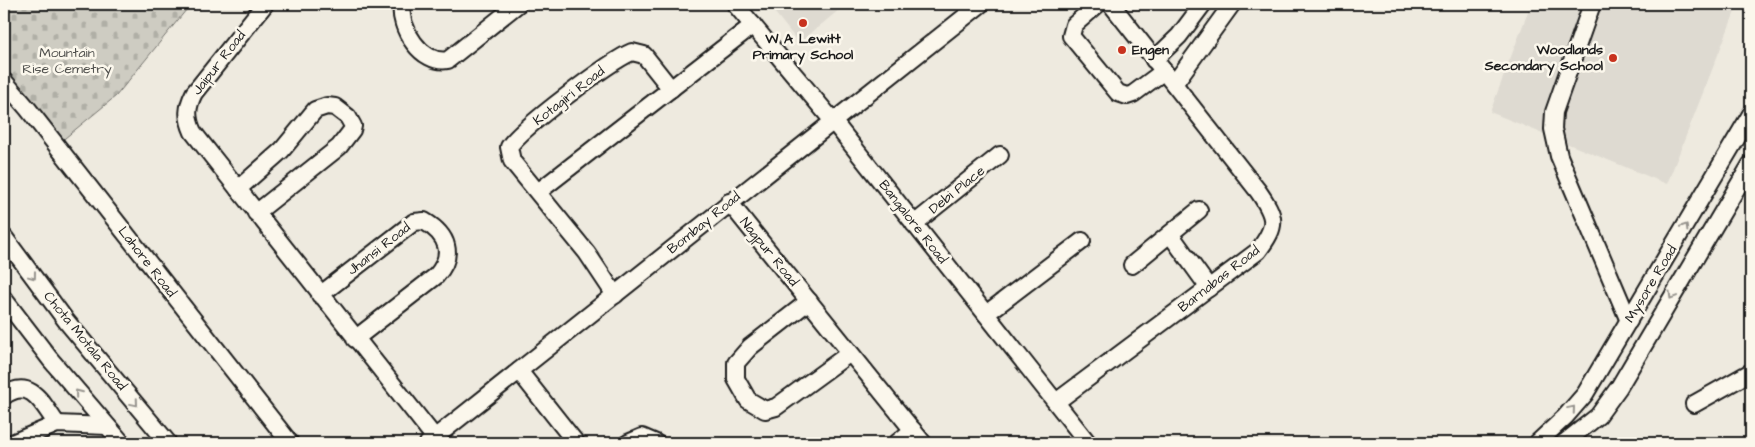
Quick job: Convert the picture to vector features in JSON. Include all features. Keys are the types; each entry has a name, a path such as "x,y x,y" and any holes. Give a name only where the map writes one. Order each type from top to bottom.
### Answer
{"street":[{"name":"Jaipur Road","path":"238,189 194,132 188,116 191,100 265,4"},
{"path":"402,4 402,20 406,29 424,54 436,61 448,60 518,4"},
{"name":"Bangalore Road","path":"736,4 833,121 1088,443"},
{"name":"Bombay Road","path":"431,440 981,4"},
{"path":"1098,4 1074,25 1071,36 1074,42 1118,93 1127,96 1133,94 1164,72 1232,4"},
{"name":"Barnabas Road","path":"1056,402 1258,251 1269,237 1274,219 1271,209 1258,191 1111,4"},
{"path":"1164,72 1179,36 1203,4"},
{"path":"1592,4 1554,112 1553,129 1559,156 1629,321"},
{"path":"538,192 753,25"},
{"name":"Kotagiri Road","path":"615,295 587,254 512,161 509,153 513,141 525,130 607,66 632,52 644,55 671,89"},
{"name":"Lahore Road","path":"4,81 290,443"},
{"path":"256,213 339,147 352,130 353,126 348,117 335,107 327,106 315,110 282,150 238,189 256,213 355,339 431,440"},
{"name":"Mysore Road","path":"1537,443 1565,417 1585,394 1751,114"},
{"name":"Debi Place","path":"914,224 1000,155"},
{"name":"Mysore Road","path":"1564,443 1598,416 1619,387 1751,164"},
{"name":"Nagpur Road","path":"729,202 918,437 897,443"},
{"path":"1132,266 1199,210"},
{"name":"Jhansi Road","path":"320,294 414,222 424,221 439,234 447,245 448,252 444,267 355,339"},
{"path":"1170,234 1210,288"},
{"name":"Chota Motala Road","path":"4,237 67,322 168,443"},
{"path":"986,314 1082,241"},
{"path":"4,247 18,256"},
{"path":"4,298 50,359 122,443"},
{"path":"809,301 750,347 736,363 736,379 748,400 765,410 776,407 850,353"},
{"path":"519,371 576,443"},
{"path":"1694,404 1751,372"},
{"path":"4,396 14,389 26,390 36,396 57,424"},
{"path":"12,443 57,424 107,426"},
{"path":"628,443 642,437 656,443"}],"shaded area":[{"name":"W A Lewitt Primary School","path":"768,4 846,4 799,43"},
{"name":"Woodlands Secondary School","path":"1531,4 1738,4 1667,184 1490,112"}],"green space":[{"name":"Mountain Rise Cemetry","path":"4,4 191,4 116,96 59,143 4,74"}],"place":[{"name":"W A Lewitt Primary School","path":"803,23"},
{"name":"Engen","path":"1122,50"},
{"name":"Woodlands Secondary School","path":"1613,58"}]}
